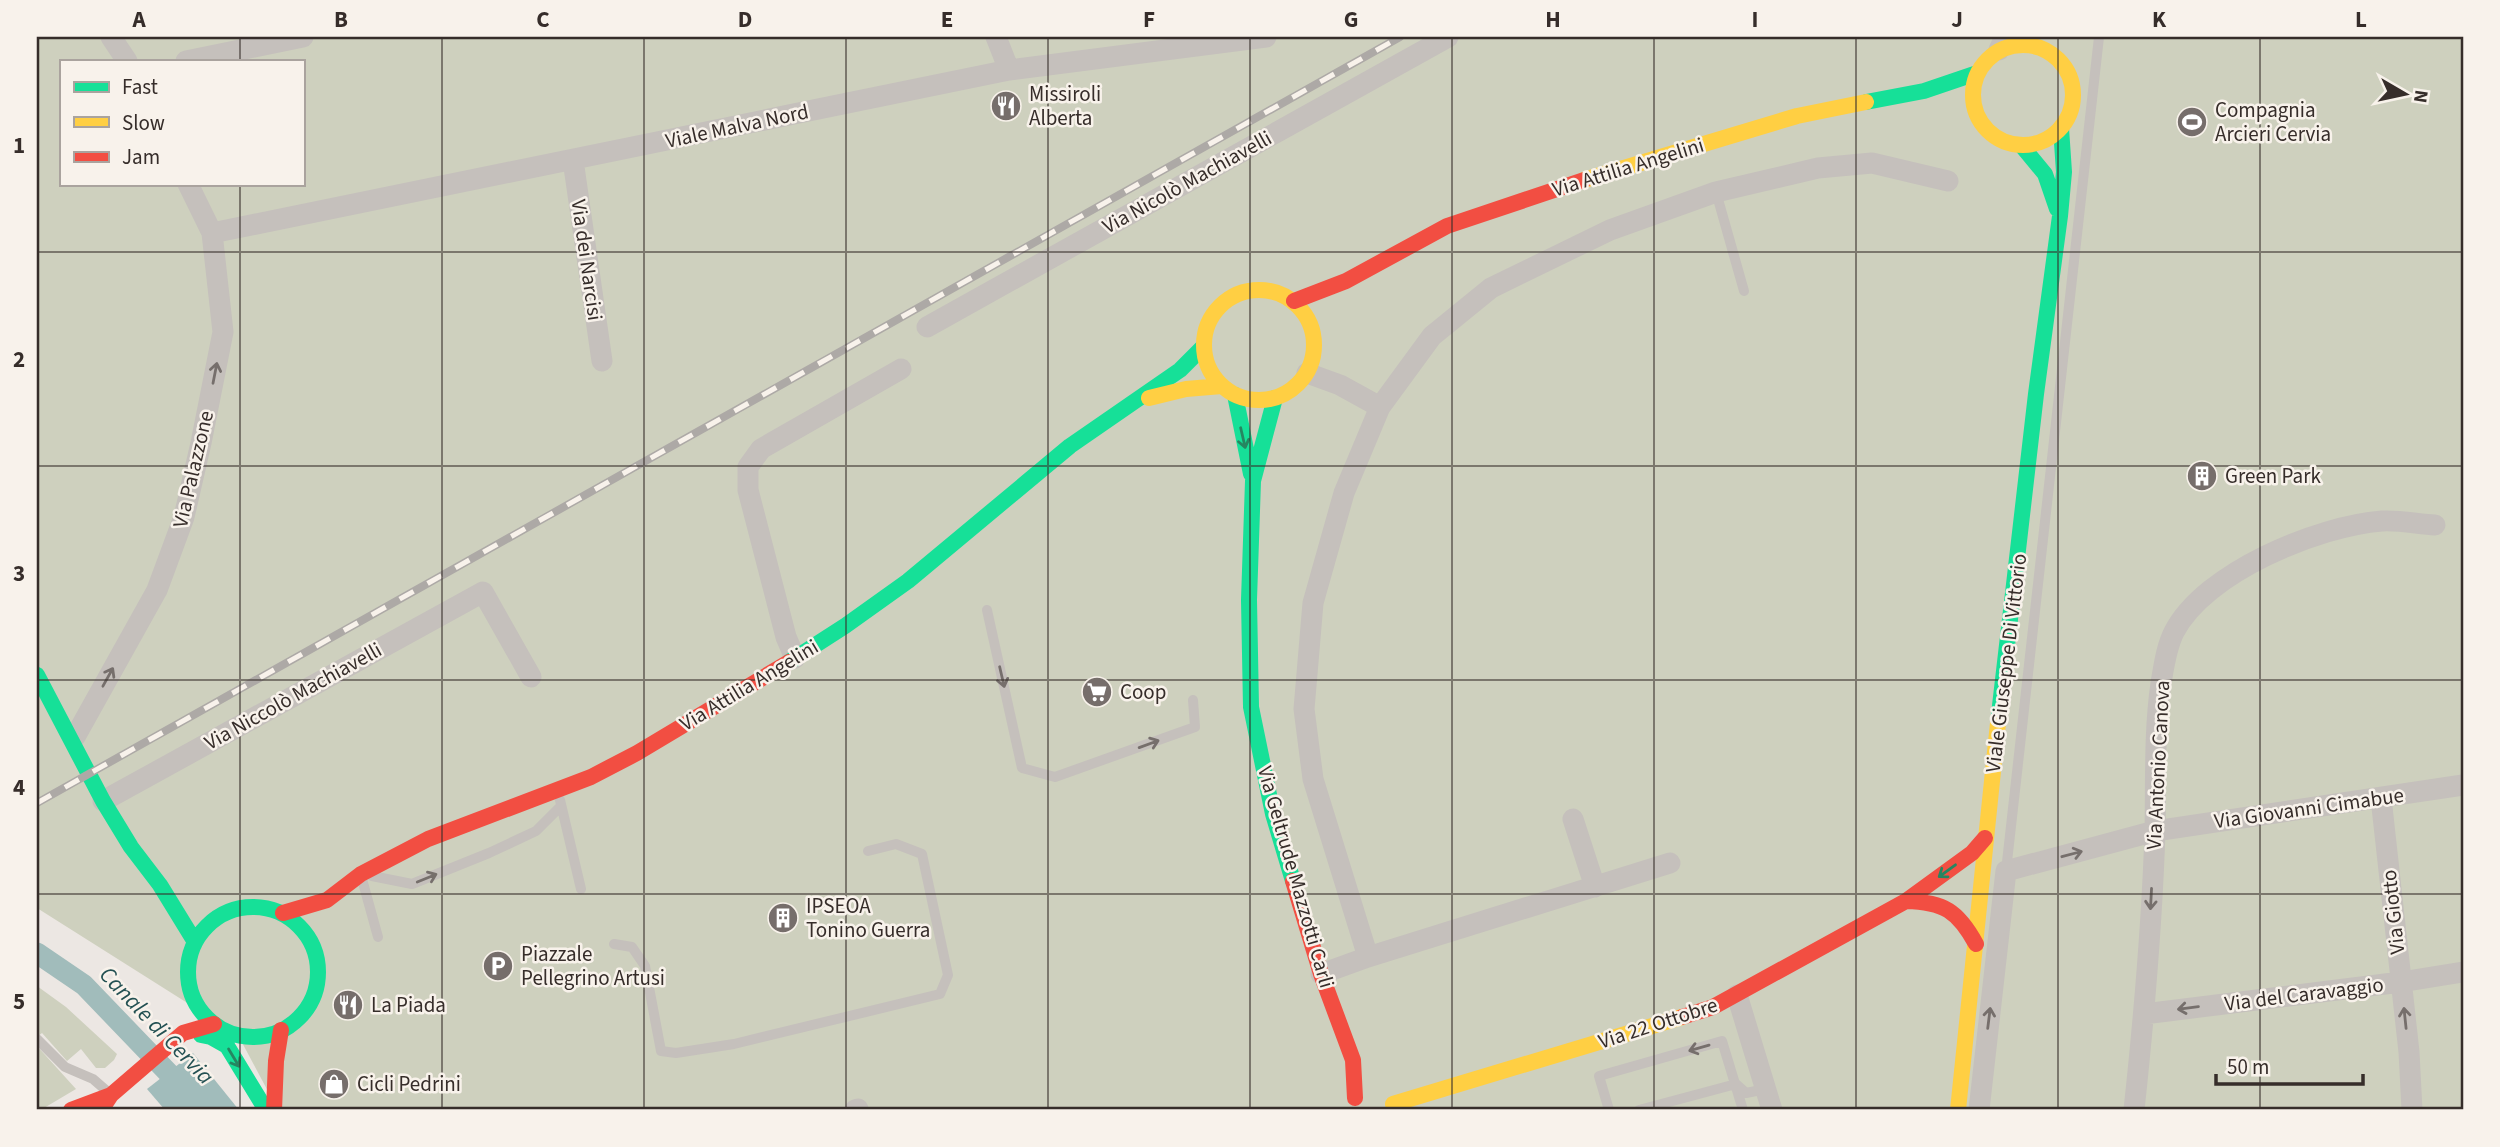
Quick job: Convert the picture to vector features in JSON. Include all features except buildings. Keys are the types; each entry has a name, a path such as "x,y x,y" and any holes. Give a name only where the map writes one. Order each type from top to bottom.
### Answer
{"street":[{"path":"111,37 126,60"},
{"path":"191,60 303,37"},
{"path":"996,37 1009,70"},
{"name":"Viale Malva Nord","path":"212,233 1009,70 1266,37"},
{"name":"Via Nicolò Machiavelli","path":"927,327 1448,37"},
{"path":"2002,43 2042,47 2062,43 2073,89 2073,103 2061,128 2043,141 2021,145 2005,142 1990,134 1961,100 1973,89 1977,74 1986,60 2002,43"},
{"path":"2042,47 2063,63 2069,75"},
{"name":"Via Attilia Angelini","path":"1294,301 1346,281 1447,226 1565,186 1797,116 1924,91 1977,74"},
{"name":"Via Attilia Angelini","path":"1924,91 1961,100"},
{"name":"Viale Giuseppe Di Vittorio","path":"1979,1110 1974,1068 1976,944 2036,394 2060,216 2064,172 2061,128"},
{"name":"Viale Giuseppe Di Vittorio","path":"2021,145 2045,174 2060,216"},
{"name":"Via dei Narcisi","path":"573,160 602,361"},
{"path":"1368,957 1313,779 1304,709 1313,603 1344,493 1380,407 1432,335 1491,288 1610,230 1716,192 1818,168 1872,163 1948,181"},
{"name":"Via Palazzone","path":"75,737 157,590 184,517 223,332 212,233 189,186"},
{"name":"Via Attilia Angelini","path":"1313,333 1346,281"},
{"path":"1249,290 1280,293 1294,301 1306,316 1313,333 1312,360 1307,373 1287,393 1275,398 1262,400 1228,390 1212,374 1206,361 1206,331 1212,316 1234,295 1249,290"},
{"name":"Via Attilia Angelini","path":"283,914 327,900 361,874 428,839 559,798 795,658 908,581 1070,446 1180,369 1204,346"},
{"path":"795,658 786,637 748,490 748,467 761,449 901,369"},
{"path":"1307,373 1340,385 1380,407"},
{"name":"Via Attilia Angelini","path":"1131,402 1186,389 1228,390"},
{"name":"Via Geltrude Mazzotti Carli","path":"1228,390 1253,481"},
{"name":"Via Geltrude Mazzotti Carli","path":"1275,398 1253,481 1249,600 1251,707 1273,814 1321,974 1353,1060 1355,1104"},
{"name":"Via Antonio Canova","path":"2134,1110 2144,1014 2155,831 2155,734 2163,671 2172,636 2189,610 2206,593 2234,574 2297,542 2330,531 2383,521 2435,525"},
{"name":"Via Niccolò Machiavelli","path":"105,800 483,592 531,677"},
{"path":"37,673 75,737 105,800"},
{"path":"37,673 131,847 160,886 195,942"},
{"name":"Via Giovanni Cimabue","path":"2007,872 2155,831 2463,785"},
{"name":"Via Giotto","path":"2381,798 2409,1052 2412,1110"},
{"path":"1573,819 1595,887"},
{"name":"Via 22 Ottobre","path":"1382,1094 1461,1085 1713,1007 1906,901 1972,853 1986,838"},
{"path":"1321,974 1670,863"},
{"name":"Viale Giuseppe Di Vittorio","path":"1958,1110 1974,1068 2007,872"},
{"path":"160,886 185,897"},
{"path":"313,945 327,900"},
{"path":"1906,901 1932,901 1954,912 1966,924 1976,944"},
{"path":"262,907 283,914 301,927 313,945 318,974 310,1003 298,1019 281,1030 260,1036 238,1035 214,1024 195,1001 189,982 189,962 195,942 215,912 262,907"},
{"name":"Via del Caravaggio","path":"2144,1014 2463,972"},
{"path":"1737,995 1772,1110"},
{"path":"183,1033 195,1001"},
{"path":"101,1110 111,1095 183,1033 214,1024"},
{"path":"271,1108 281,1030"},
{"path":"183,1033 211,1037 227,1046 271,1108"},
{"path":"238,1035 256,1057 271,1108"},
{"name":"Via Geltrude Mazzotti Carli","path":"1353,1060 1382,1094"},
{"path":"1355,1104 1364,1088 1382,1094"},
{"path":"71,1110 111,1095"}],"lane":[{"path":"2007,872 2099,37"},
{"path":"1716,192 1744,291"},
{"path":"2036,394 2060,395"},
{"path":"2019,548 2044,550"},
{"path":"987,610 1022,768 1055,777 1195,727 1193,700"},
{"path":"2011,621 2035,622"},
{"path":"378,937 361,874 412,884 536,831 559,798"},
{"path":"559,798 581,889"},
{"path":"614,944 632,947 645,966 661,1051 676,1053 734,1044 940,995 948,975 922,854 896,844 868,851"},
{"path":"37,1040 65,1067 93,1079 111,1095"},
{"path":"1609,1110 1599,1076 1721,1041 1743,1110"},
{"path":"1736,1084 1746,1093 1766,1089"},
{"path":"1639,1110 1736,1084"}],"green space":[{"path":"37,37 2463,37 2463,1110 278,1110 238,1035 37,908"},
{"path":"37,986 66,1007 117,1054 114,1060 105,1068 96,1068 81,1049 67,1061 42,1033 37,1037"},
{"path":"37,1046 76,1089 44,1108 37,1108"}],"water":[{"path":"193,1053 239,1110 165,1110 147,1089"}],"waterway":[{"name":"Canale di Cervia","path":"37,953 84,985 204,1110"}],"railway":[{"path":"37,803 1400,37"}],"traffic: fast":[{"path":"1866,102 1924,91 1977,73"},
{"path":"1998,723 2036,394 2060,216 2064,172 2061,128"},
{"path":"2021,145 2045,174 2057,209"},
{"path":"789,662 908,581 1070,446 1180,370 1204,346"},
{"path":"1235,395 1251,474"},
{"path":"1275,398 1253,481 1249,600 1251,707 1273,814 1293,881"},
{"path":"37,675 103,801 195,942"},
{"path":"253,907 278,912 299,926 313,947 318,972 313,997 299,1018 278,1032 253,1037 228,1032 207,1018 193,997 188,972 193,947 207,926 228,912 253,907"},
{"path":"201,1035 227,1046 266,1110"}],"traffic: slow":[{"path":"2023,45 2042,49 2059,59 2069,76 2073,95 2069,114 2059,131 2042,141 2023,145 2004,141 1987,131 1977,114 1973,95 1977,76 1987,59 2004,49 2023,45"},
{"path":"1584,180 1797,116 1866,102"},
{"path":"1259,290 1280,294 1298,306 1310,324 1314,345 1310,366 1298,384 1280,396 1259,400 1238,396 1220,384 1208,366 1204,345 1208,324 1220,306 1238,294 1259,290"},
{"path":"1149,398 1186,389 1222,386"},
{"path":"1958,1110 1998,723"},
{"path":"1393,1104 1682,1017"}],"traffic: jam":[{"path":"1294,301 1346,281 1447,226 1584,180"},
{"path":"283,913 327,900 361,874 428,839 591,777 637,753 789,662"},
{"path":"1682,1017 1713,1007 1906,901 1972,853 1985,838"},
{"path":"1293,881 1321,974 1353,1060 1355,1098"},
{"path":"1906,901 1940,906 1948,910 1963,923 1976,944"},
{"path":"101,1110 111,1095 183,1033 214,1024"},
{"path":"274,1110 276,1061 281,1030"},
{"path":"71,1110 111,1095"}],"place":[{"name":"Missiroli Alberta","path":"1006,106"},
{"name":"Compagnia Arcieri Cervia","path":"2192,122"},
{"name":"Green Park","path":"2202,476"},
{"name":"Coop","path":"1097,692"},
{"name":"IPSEOA Tonino Guerra","path":"783,918"},
{"name":"Piazzale Pellegrino Artusi","path":"498,966"},
{"name":"La Piada","path":"348,1005"},
{"name":"Cicli Pedrini","path":"334,1084"}]}
